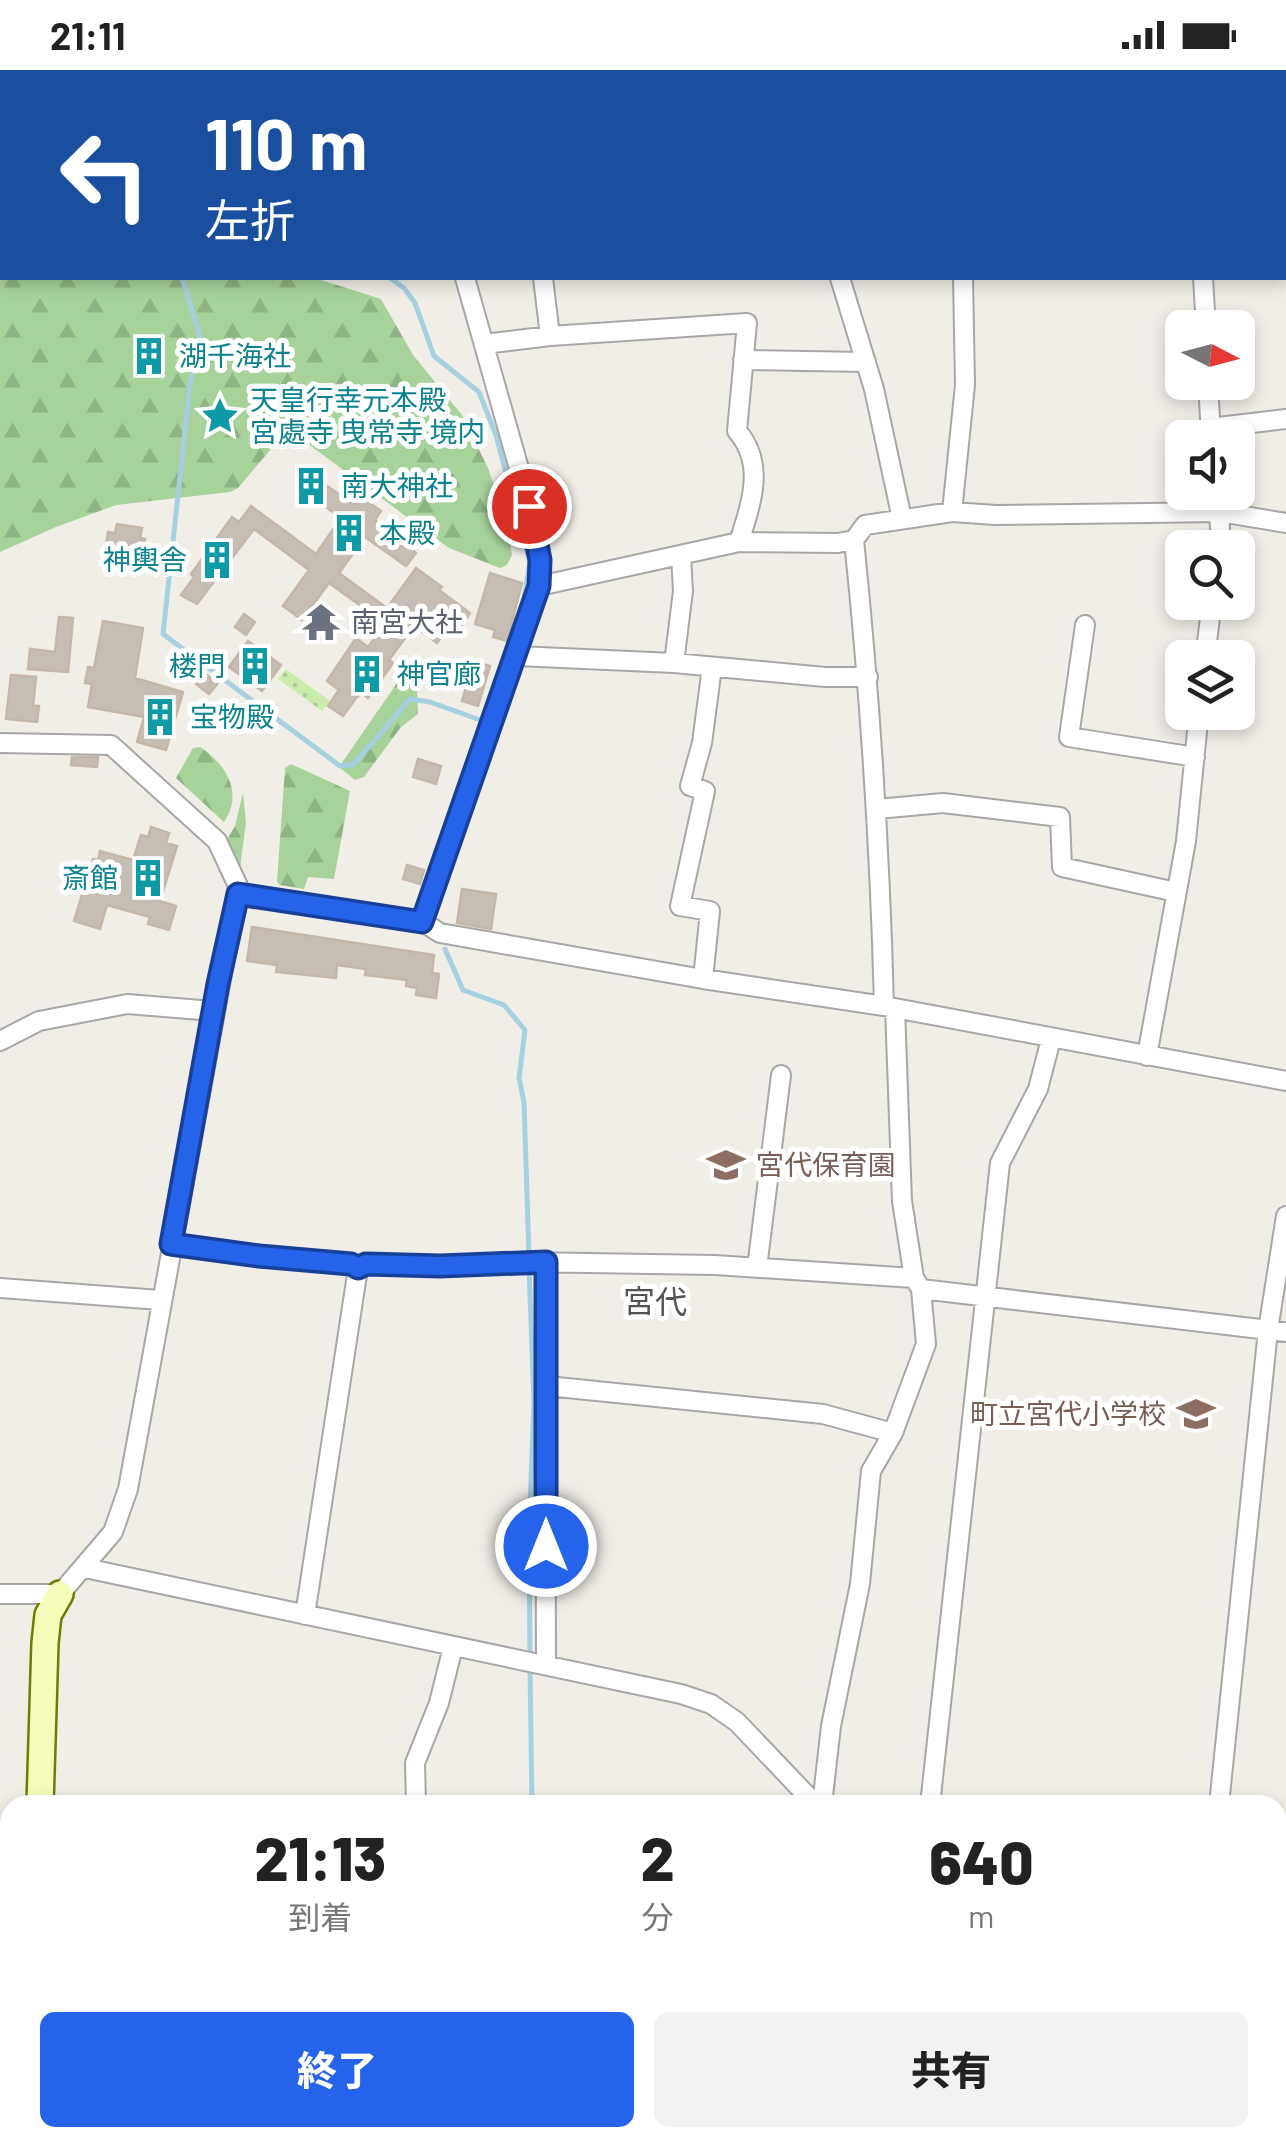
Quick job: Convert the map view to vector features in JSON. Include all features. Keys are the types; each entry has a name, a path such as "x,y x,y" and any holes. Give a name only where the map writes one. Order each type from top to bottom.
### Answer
{"street":[{"path":"422,922 539,586 537,532 466,280"},
{"path":"543,280 550,336"},
{"path":"841,280 887,442 902,519"},
{"path":"952,512 965,386 963,280"},
{"path":"1203,280 1205,310"},
{"path":"484,344 746,323 736,431 750,446 755,492 739,542"},
{"path":"743,360 866,362"},
{"path":"1255,425 1286,419"},
{"path":"539,586 739,542 838,543 854,540 866,525 952,512 996,515 1165,505"},
{"path":"1245,510 1286,523"},
{"path":"820,1795 830,1726 860,1584 871,1471 893,1433 926,1344 902,1201 868,677 854,540"},
{"path":"674,662 683,591 681,555"},
{"path":"1085,626 1069,736 1195,756"},
{"path":"517,656 674,662 868,677"},
{"path":"703,980 710,912 680,906 705,790 690,786 702,743 712,667"},
{"path":"1147,1056 1186,841 1198,730"},
{"path":"0,742 111,745 216,841 238,886 128,1489 112,1532 60,1594 48,1615 40,1795"},
{"path":"877,810 943,803 1060,817 1062,868 1176,892"},
{"path":"238,894 422,922 440,934 703,980 889,1007 1286,1081"},
{"path":"0,1041 39,1022 128,1004 213,1011"},
{"path":"931,1795 1000,1163 1038,1089 1050,1039"},
{"path":"757,1268 781,1075"},
{"path":"1220,1795 1277,1331 1286,1216"},
{"path":"171,1244 351,1264 358,1268"},
{"path":"358,1268 366,1264 535,1262 757,1268 918,1284 984,1299 1277,1331"},
{"path":"534,1663 548,1386 535,1262"},
{"path":"306,1616 358,1268"},
{"path":"0,1288 160,1300"},
{"path":"548,1386 823,1414 893,1433"},
{"path":"85,1568 680,1694 711,1704 738,1722 809,1795"},
{"path":"0,1594 60,1594"},
{"path":"416,1795 414,1763 439,1703 453,1647"}],"green space":[{"path":"0,280 321,280 381,299 413,355 462,415 488,468 507,525 512,555 507,565 500,568 449,548 296,435 282,436 238,488 230,492 116,505 0,552"},
{"path":"286,669 330,701 322,711 278,679"},
{"path":"404,673 411,674 417,691 418,714 401,727 364,777 355,780 339,767"},
{"path":"200,747 218,762 229,780 232,800 224,822 176,778 193,748"},
{"path":"291,764 350,791 334,879 308,877 304,889 277,882 285,768"},
{"path":"243,793 246,822 239,876 225,843 235,826"}],"building":[{"path":"311,475 355,505 361,497 381,511 375,520 416,553 406,566 365,537 339,573 387,608 416,568 470,613 454,636 446,630 437,643 421,631 422,615 389,660 393,663 368,698 362,693 343,716 328,706 339,690 327,681 356,638 368,647 384,626 379,619 329,583 302,620 283,606 309,570 254,529 197,604 181,595 194,577 191,574 232,517 239,522 251,506 316,554 341,518 301,489"},
{"path":"117,524 142,528 140,538 145,539 141,564 136,563 134,569 110,565 111,559 104,558 108,532 115,533"},
{"path":"490,573 522,583 507,641 493,637 495,630 475,624"},
{"path":"244,614 255,622 246,635 235,627"},
{"path":"59,617 73,618 68,672 28,669 30,649 55,652"},
{"path":"103,621 143,628 135,678 183,692 166,750 137,742 144,717 88,707 92,684 85,683 88,667 94,668"},
{"name":"楼門","path":"248,641 281,665 262,691 229,667"},
{"path":"474,661 490,666 478,706 462,701"},
{"path":"204,673 218,683 209,694 196,684"},
{"path":"11,675 36,677 33,706 39,706 37,722 6,719"},
{"path":"72,757 98,757 97,767 71,765"},
{"path":"418,759 441,766 436,784 413,777"},
{"name":"斎館","path":"151,827 169,833 166,843 177,846 160,901 176,906 169,930 148,924 150,917 107,905 100,929 74,921 93,859 98,860 100,851 133,860 141,835 148,837"},
{"path":"407,865 424,870 420,884 403,879"},
{"path":"462,889 496,894 491,929 457,923"},
{"path":"252,927 434,955 432,973 439,974 436,998 416,995 417,988 406,986 407,980 365,975 366,969 337,965 336,978 276,972 277,965 247,961"}],"waterway":[{"path":"183,280 201,339 190,384 163,634 340,766 353,765 410,699 483,721"},
{"path":"393,280 415,303 434,356 479,392 496,435 530,562 522,611"},
{"path":"425,897 423,893 451,815"},
{"path":"445,949 463,990 504,1005 525,1030 519,1078 524,1102 529,1257"},
{"path":"529,1268 534,1402 530,1657"},
{"path":"530,1668 532,1795"}],"place":[{"name":"湖千海社","path":"149,356"},
{"name":"天皇行幸元本殿 宮處寺 曳常寺 境内","path":"220,416"},
{"name":"南大神社","path":"311,486"},
{"name":"本殿","path":"349,533"},
{"name":"神輿舎","path":"217,560"},
{"name":"南宮大社","path":"321,622"},
{"name":"楼門","path":"255,666"},
{"name":"神官廊","path":"367,674"},
{"name":"宝物殿","path":"160,717"},
{"name":"斎館","path":"148,878"},
{"name":"宮代保育園","path":"726,1165"},
{"name":"町立宮代小学校","path":"1196,1414"}],"district":[{"name":"宮代","path":"655,1302"}],"route":[{"path":"529,506 537,532 539,586 422,922 238,894 228,930 171,1244 351,1264 358,1268 366,1264 546,1262 546,1546"}]}
